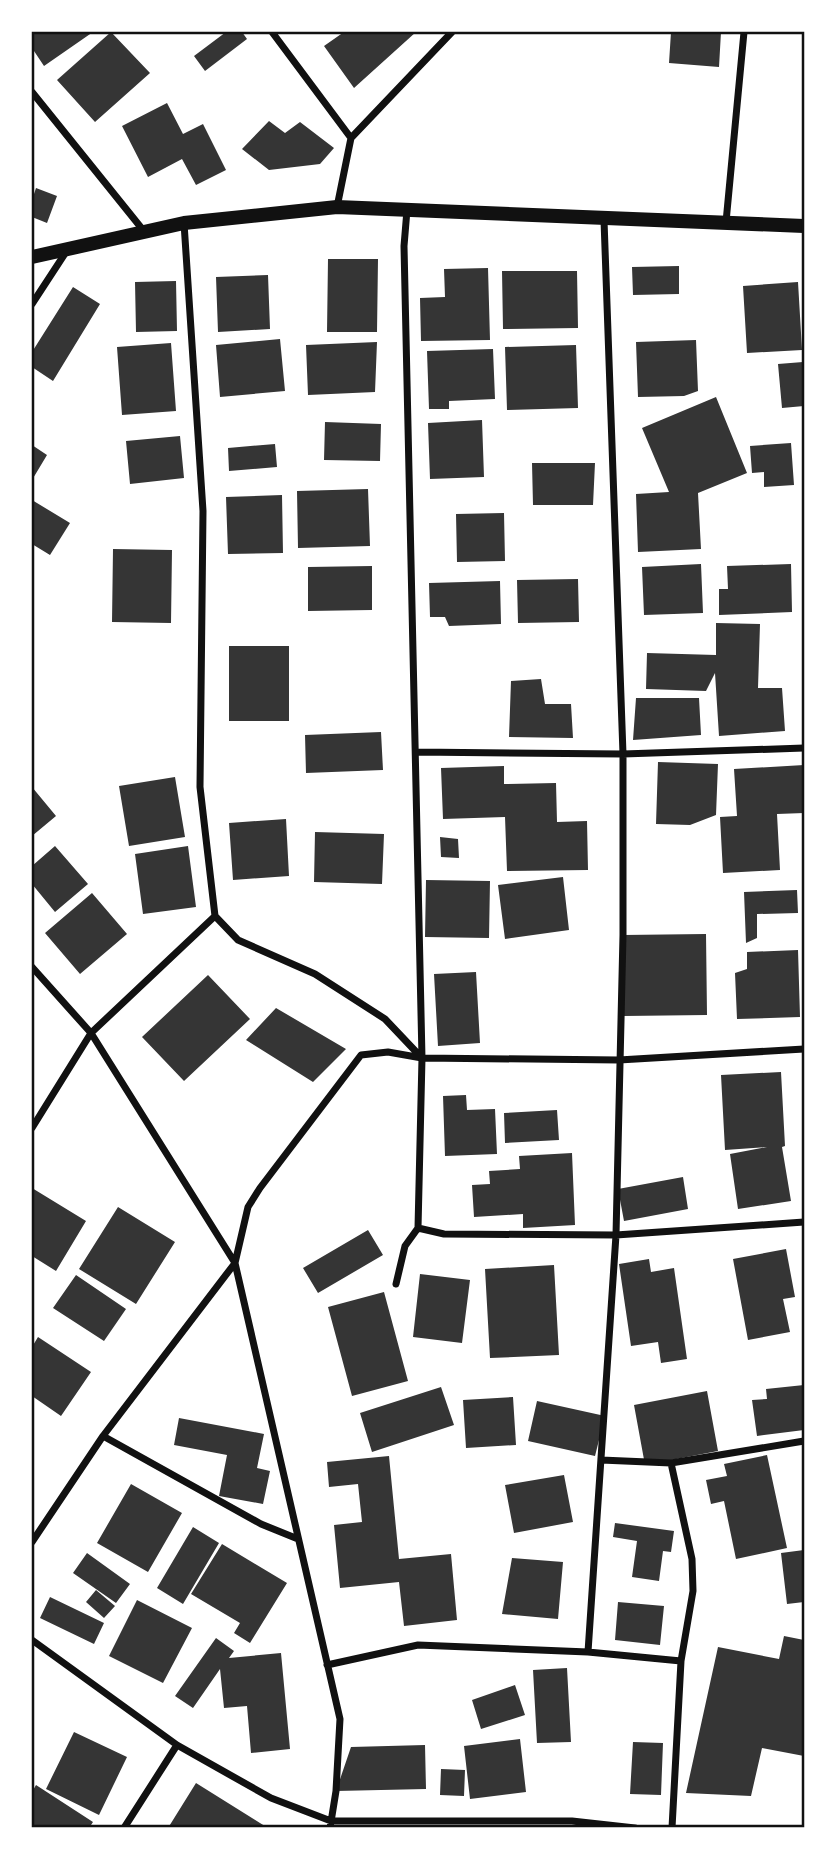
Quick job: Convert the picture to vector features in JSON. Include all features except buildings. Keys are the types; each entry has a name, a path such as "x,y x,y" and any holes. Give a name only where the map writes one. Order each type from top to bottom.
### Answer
{"main road":[{"path":"32,257 143,230 184,223 337,207 726,225 804,226"}],"street":[{"path":"272,32 351,138"},
{"path":"337,207 351,138 452,32"},
{"path":"726,225 744,32"},
{"path":"32,92 143,230"},
{"path":"396,1284 405,1246 418,1228 422,1058 404,246 407,210"},
{"path":"588,1652 616,1235 623,935 623,754 604,219"},
{"path":"184,223 203,511 200,787 215,916 238,940 315,974 385,1020 422,1058"},
{"path":"32,304 69,248"},
{"path":"416,752 623,754 804,748"},
{"path":"32,1128 91,1033 215,916"},
{"path":"32,967 91,1033 235,1264 340,1718 331,1824"},
{"path":"32,1542 103,1436 235,1264 248,1208 260,1188 361,1055 388,1052 422,1058 619,1060 804,1049"},
{"path":"418,1228 444,1234 616,1235 804,1222"},
{"path":"103,1436 261,1524 298,1539"},
{"path":"601,1460 671,1463 804,1441"},
{"path":"671,1463 692,1559 693,1591 681,1661 672,1828"},
{"path":"32,1640 177,1745 271,1798 331,1824 572,1821 635,1828"},
{"path":"327,1665 418,1645 588,1652 681,1661"},
{"path":"124,1828 177,1745"}]}
